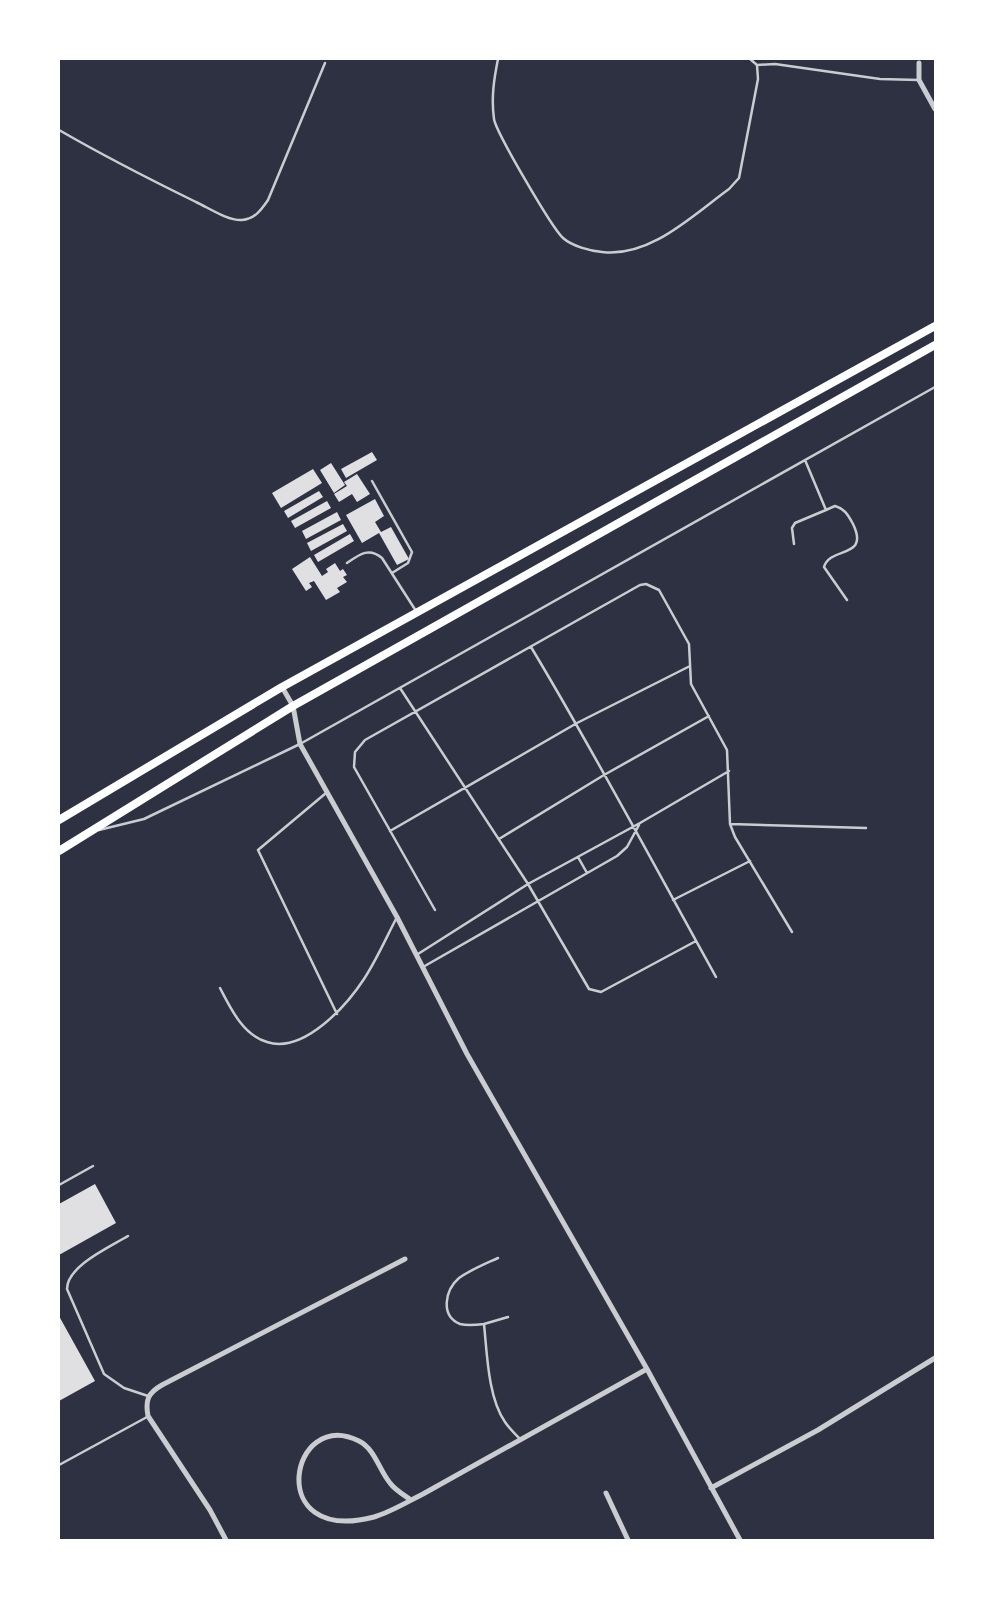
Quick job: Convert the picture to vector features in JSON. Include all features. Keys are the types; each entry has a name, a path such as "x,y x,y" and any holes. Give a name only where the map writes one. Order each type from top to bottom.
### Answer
{"main road":[{"path":"59,820 282,687 935,326"},
{"path":"59,851 293,706 935,345"}],"street":[{"path":"920,63 919,80 935,108"},
{"path":"282,687 293,706 300,744 397,917 467,1054 647,1369 740,1540"},
{"path":"226,1540 210,1510 148,1416 146,1405 148,1396 162,1384 406,1259"},
{"path":"711,1488 818,1430 935,1358"},
{"path":"411,1500 391,1484 371,1450 358,1441 340,1436 323,1438 309,1449 300,1464 298,1488 310,1509 325,1519 352,1520 376,1516 411,1500 647,1369"},
{"path":"606,1493 628,1540"}],"lane":[{"path":"498,59 492,88 494,121 511,155 563,238 581,247 603,253 651,244 729,190 739,178 758,79 757,65"},
{"path":"750,59 757,65 775,64 889,80 919,80"},
{"path":"59,130 128,170 215,211 245,220 260,213 268,200 325,63"},
{"path":"90,832 144,819 300,744 935,387"},
{"path":"805,460 826,510"},
{"path":"372,481 412,552 408,563 392,573"},
{"path":"794,544 792,528 795,523 835,506 847,512 858,534 857,543 853,548 829,559 824,567 847,600"},
{"path":"347,563 363,552 375,552 382,558 417,613"},
{"path":"436,910 354,767 355,752 366,740 640,585 646,584 659,590 690,644 691,684 727,750 730,824 735,837 792,932"},
{"path":"531,647 577,723 635,834 716,976"},
{"path":"390,831 577,723 690,666"},
{"path":"400,688 414,713 448,764 466,786 528,884 585,985 595,992 601,992 696,941"},
{"path":"499,840 604,775 709,716"},
{"path":"416,955 528,884 640,824 729,771"},
{"path":"327,792 258,850 338,1014"},
{"path":"423,967 617,856 627,847 640,824"},
{"path":"730,824 866,828"},
{"path":"578,857 587,873"},
{"path":"673,900 750,861"},
{"path":"220,988 243,1026 268,1043 302,1038 320,1028 338,1014 364,978 397,917"},
{"path":"59,1185 93,1166"},
{"path":"128,1236 77,1268 67,1281 67,1289 104,1374 124,1388 148,1396"},
{"path":"498,1258 458,1279 447,1297 448,1312 454,1320 462,1325 484,1324 508,1317"},
{"path":"484,1324 493,1393 498,1410 520,1440"},
{"path":"59,1465 148,1416"}],"building":[{"path":"372,452 377,460 346,478 341,469"},
{"path":"331,463 345,485 334,493 320,470"},
{"path":"313,469 322,483 281,508 272,493"},
{"path":"357,474 370,494 357,502 352,494 339,502 334,494 347,486 344,482"},
{"path":"319,491 323,497 288,518 284,511"},
{"path":"375,499 384,516 375,522 381,532 391,527 409,559 397,565 379,533 362,543 346,515"},
{"path":"327,501 331,508 295,528 291,521"},
{"path":"337,512 341,520 306,539 302,531"},
{"path":"343,524 347,531 311,551 307,543"},
{"path":"350,534 354,541 318,562 314,555"},
{"path":"310,557 322,576 328,572 326,569 335,563 340,571 343,569 347,575 343,577 347,582 337,588 340,592 326,600 314,581 309,583 312,587 306,591 292,569"},
{"path":"95,1184 116,1223 59,1255 59,1204"},
{"path":"59,1316 95,1381 59,1401"}]}
